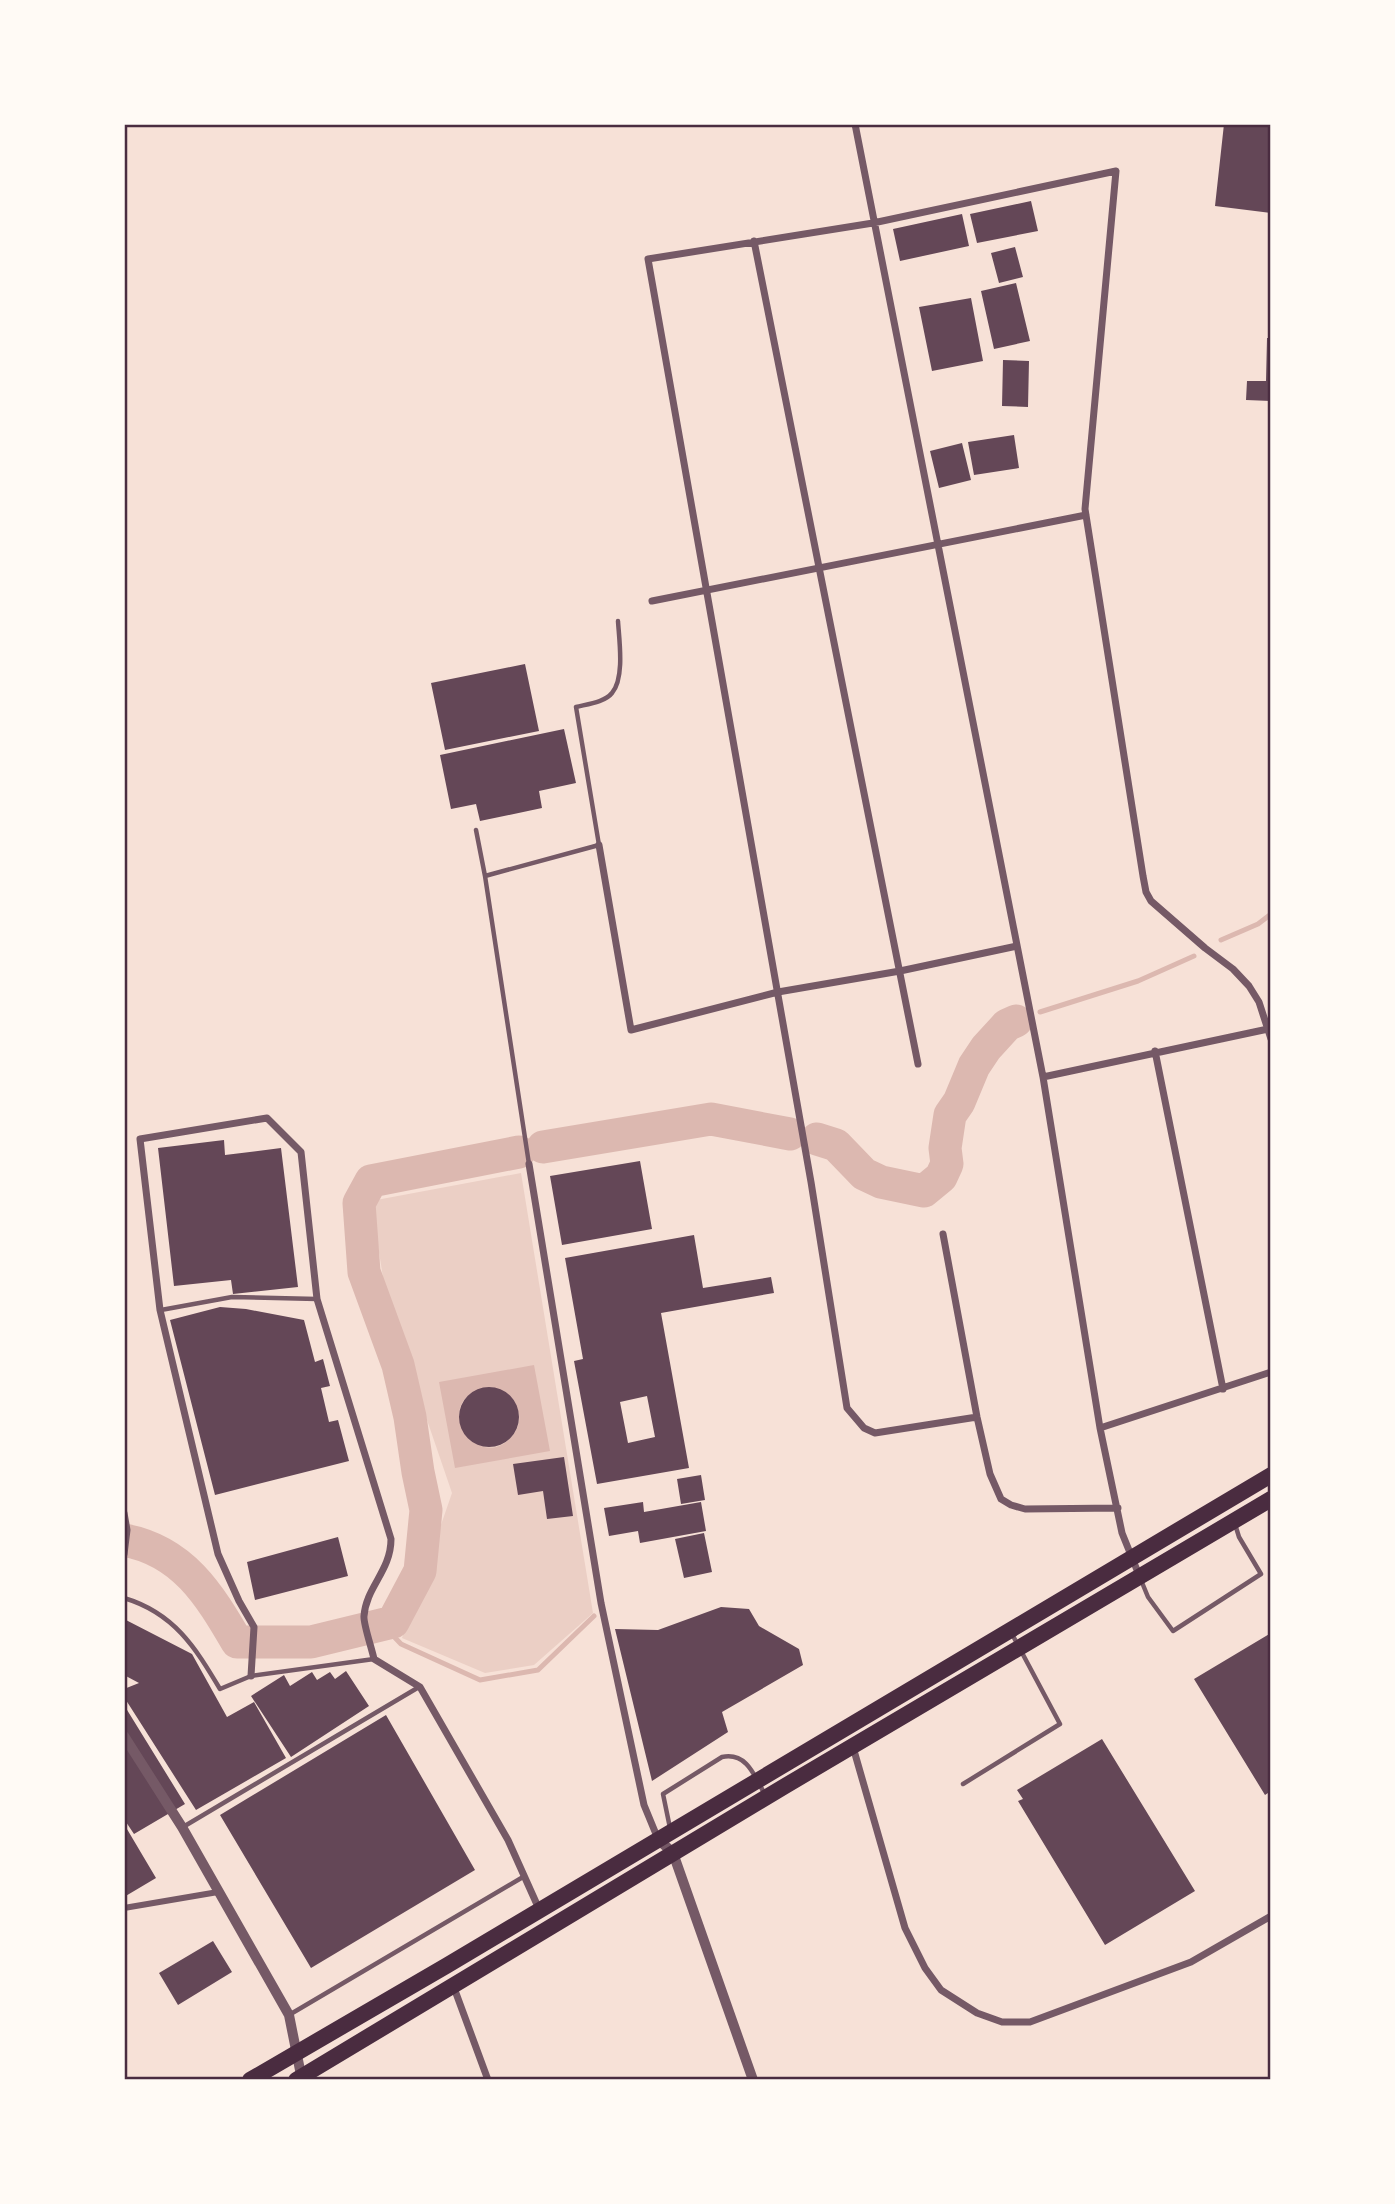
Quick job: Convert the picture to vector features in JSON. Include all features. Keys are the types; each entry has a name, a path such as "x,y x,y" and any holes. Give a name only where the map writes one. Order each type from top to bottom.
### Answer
{"highway":[{"path":"250,2080 1271,1475"},
{"path":"300,2079 452,1984 1271,1499"}],"street":[{"path":"855,124 1043,1077 1100,1428 1122,1533 1139,1576"},
{"path":"977,1417 876,1433 864,1428 847,1408 811,1182 649,259 873,223 1116,171 1086,515 1146,891 1158,907 1241,977 1255,993 1271,1040"},
{"path":"754,241 918,1064"},
{"path":"652,601 1086,515"},
{"path":"599,845 631,1030 778,992 900,971 1017,946"},
{"path":"1043,1077 1268,1029"},
{"path":"1155,1051 1223,1389"},
{"path":"251,1676 254,1627 218,1554 160,1310 140,1139 267,1118 301,1152 317,1299 391,1539 389,1559 375,1588 367,1595 363,1620 371,1639 374,1659 420,1687 508,1840 539,1909"},
{"path":"529,1164 601,1603 644,1805 673,1853 753,2080"},
{"path":"943,1234 977,1417 995,1489 1001,1499 1025,1509 1118,1508"},
{"path":"1100,1428 1271,1372"},
{"path":"124,1513 127,1530 124,1554"},
{"path":"124,1736 182,1827 289,2015 300,2079"},
{"path":"853,1747 905,1928 925,1968 941,1990 977,2013 1002,2022 1030,2022 1191,1962 1271,1916"},
{"path":"124,1908 218,1892"},
{"path":"452,1984 488,2080"}],"lane":[{"path":"485,876 599,845 576,707 598,702 612,694 619,679 618,621"},
{"path":"476,830 529,1164"},
{"path":"160,1310 232,1297 317,1299"},
{"path":"1139,1576 1148,1597 1173,1631 1261,1574 1239,1537 1234,1521"},
{"path":"124,1598 140,1603 171,1623 197,1649 220,1689 251,1676 374,1659"},
{"path":"963,1784 1059,1724 1010,1630"},
{"path":"182,1827 420,1687"},
{"path":"664,1835 663,1794 722,1757 733,1755 742,1758 766,1797"},
{"path":"289,2015 523,1877"}],"shaded area":[{"path":"521,1173 593,1613 534,1665 485,1673 402,1638 452,1493 387,1303 371,1201"},
{"path":"534,1365 550,1451 455,1468 439,1382","holes":["491,1387 499,1390 516,1405 519,1412 518,1427 500,1446 486,1447 473,1442 464,1431 460,1418 461,1404 471,1393"]}],"building":[{"path":"1224,124 1271,124 1271,213 1215,206"},
{"path":"1031,201 1038,231 977,243 970,214"},
{"path":"962,214 969,246 900,261 893,229"},
{"path":"1015,247 1023,277 999,283 991,253"},
{"path":"1016,283 1030,341 994,349 981,291"},
{"path":"971,298 983,361 932,371 919,307"},
{"path":"1267,338 1271,338 1271,401 1246,400 1247,381 1266,381"},
{"path":"1003,360 1029,361 1028,407 1002,406"},
{"path":"1014,435 1019,468 974,475 968,442"},
{"path":"962,443 971,480 939,488 930,451"},
{"path":"525,664 539,731 445,750 431,683"},
{"path":"564,729 576,783 539,791 542,808 480,821 476,804 451,809 440,755"},
{"path":"224,1140 225,1155 281,1148 298,1287 233,1294 231,1280 174,1286 158,1148"},
{"path":"640,1161 652,1229 562,1245 550,1176"},
{"path":"694,1235 703,1288 771,1277 774,1293 661,1313 689,1468 597,1484 574,1361 583,1359 565,1258","holes":["647,1396 655,1437 628,1443 620,1402"]},
{"path":"220,1307 304,1320 315,1362 323,1359 330,1386 321,1388 329,1422 338,1420 349,1461 215,1495 170,1320"},
{"path":"489,1387 506,1392 514,1400 519,1417 514,1434 506,1442 489,1447 472,1442 464,1434 459,1417 464,1400 472,1392"},
{"path":"564,1457 573,1516 547,1519 543,1491 518,1495 513,1464"},
{"path":"701,1475 705,1500 681,1504 677,1479"},
{"path":"643,1502 644,1512 701,1502 706,1531 640,1543 638,1531 609,1536 604,1508"},
{"path":"704,1533 712,1572 684,1578 675,1539"},
{"path":"338,1537 348,1576 255,1600 247,1562"},
{"path":"721,1607 749,1609 759,1626 799,1649 803,1665 722,1712 728,1732 652,1781 615,1629 658,1630"},
{"path":"124,1619 192,1654 227,1717 254,1702 286,1758 196,1810 124,1697 124,1689 139,1683 124,1675"},
{"path":"1271,1633 1271,1791 1265,1795 1194,1679"},
{"path":"346,1671 369,1706 291,1757 251,1696 284,1675 290,1686 312,1672 317,1680 330,1672 335,1679"},
{"path":"124,1705 185,1804 134,1834 124,1819"},
{"path":"386,1715 475,1870 311,1968 220,1815"},
{"path":"1102,1739 1195,1891 1105,1945 1018,1801 1023,1799 1017,1790"},
{"path":"124,1824 156,1878 124,1897"},
{"path":"213,1941 232,1972 178,2005 159,1973"}],"waterway":[{"path":"1221,940 1258,924 1271,914"},
{"path":"1040,1012 1138,981 1194,956"},
{"path":"817,1139 836,1145 864,1174 881,1182 924,1191 941,1177 947,1164 945,1148 950,1115 959,1102 974,1066 1007,1025 1016,1021"},
{"path":"543,1147 711,1119 790,1134"},
{"path":"124,1540 145,1546 178,1564 216,1607 237,1642 311,1642 393,1622 420,1571 426,1510 398,1365 364,1272 359,1203 371,1181 519,1152"},
{"path":"383,1625 401,1644 480,1680 538,1670 594,1616"}]}
